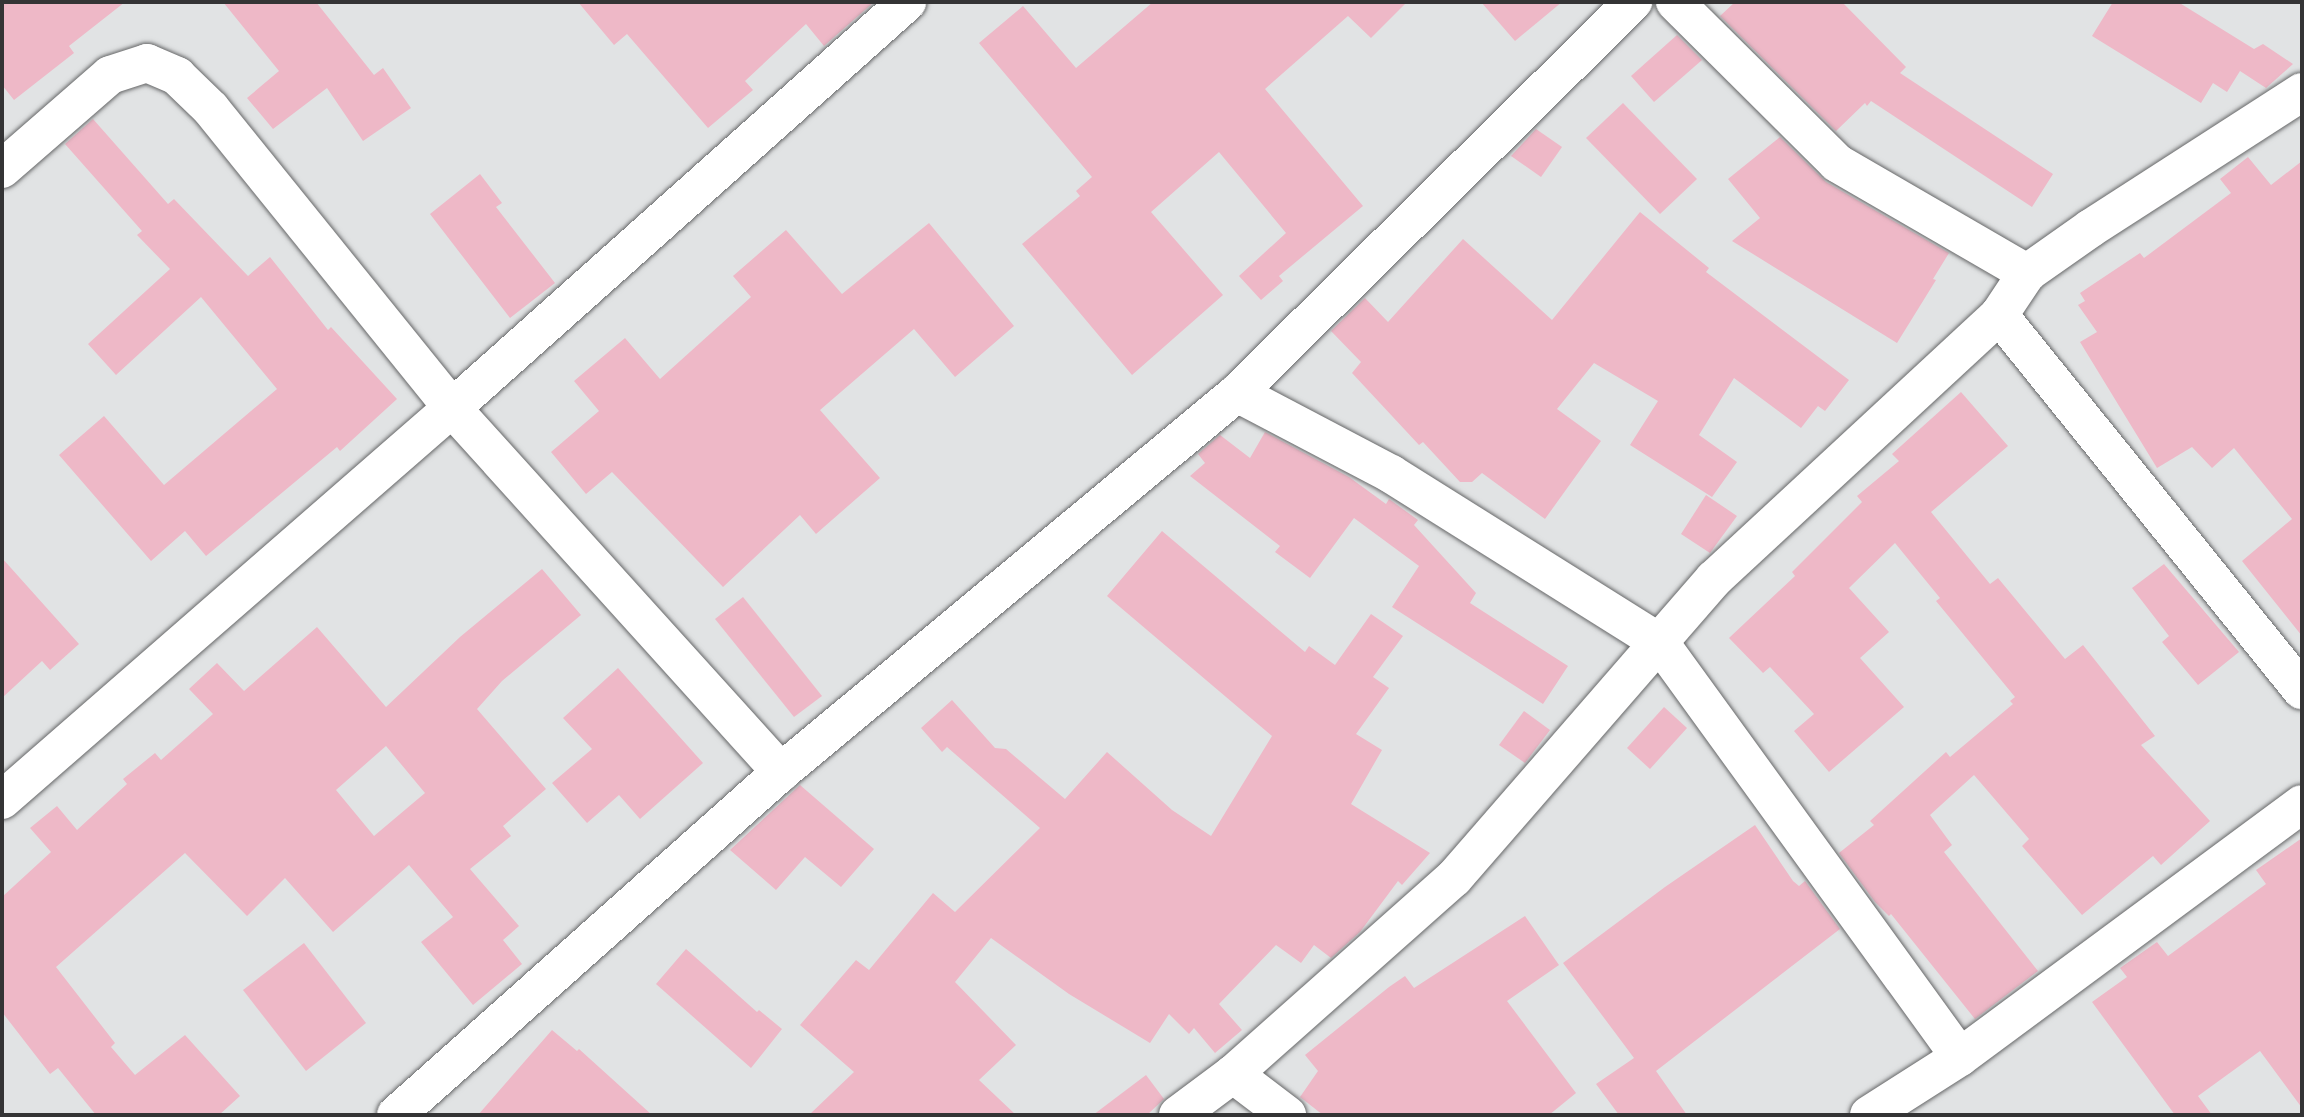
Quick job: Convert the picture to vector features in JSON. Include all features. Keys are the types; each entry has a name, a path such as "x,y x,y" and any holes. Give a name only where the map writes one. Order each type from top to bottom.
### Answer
{"street":[{"path":"2,800 452,408 907,2"},
{"path":"396,1115 781,772 1237,393 1633,2"},
{"path":"1675,2 1837,163 2027,273"},
{"path":"2,169 110,75 147,62 177,76 211,109 452,408 781,772"},
{"path":"1178,1115 1233,1074 1454,878 1714,579 1998,315 2027,273 2091,228 2302,92"},
{"path":"1998,315 2302,690"},
{"path":"1237,393 1391,474 1660,643 1960,1057"},
{"path":"1869,1115 1960,1057 2302,804"},
{"path":"1233,1074 1287,1115"}],"building":[{"path":"2,2 125,2 69,46 74,53 14,100 2,85"},
{"path":"223,2 316,2 374,75 383,68 411,108 363,141 327,88 273,129 247,98 279,71"},
{"path":"578,2 874,2 824,46 806,24 745,81 753,90 708,128 627,34 614,45"},
{"path":"1153,2 1407,2 1371,38 1348,16 1265,89 1363,206 1279,276 1283,281 1261,300 1239,276 1286,233 1219,152 1151,212 1223,295 1132,375 1022,244 1080,196 1076,191 1092,177 979,43 1023,6 1076,68"},
{"path":"1481,2 1562,2 1515,41"},
{"path":"1735,2 1842,2 1906,67 1900,73 2053,174 2032,207 1871,101 1867,106 1865,103 1836,131 1720,16"},
{"path":"2113,2 2178,2 2254,49 2263,44 2293,64 2266,88 2240,71 2227,92 2213,83 2201,103 2092,36"},
{"path":"1677,35 1702,60 1654,102 1631,76"},
{"path":"1623,103 1697,179 1660,214 1586,138"},
{"path":"93,119 168,204 174,199 248,276 270,257 328,330 331,327 397,399 340,451 337,447 206,556 185,531 151,561 59,455 104,416 164,485 277,389 201,297 116,375 88,344 170,269 137,235 142,231 65,144"},
{"path":"1536,129 1562,147 1541,177 1511,156"},
{"path":"1780,137 1826,182 1949,253 1933,279 1936,280 1897,343 1732,241 1760,218 1728,179"},
{"path":"2248,157 2271,185 2302,161 2302,636 2242,561 2292,519 2234,448 2212,468 2192,447 2157,468 2080,342 2097,332 2078,305 2085,301 2080,293 2140,253 2144,258 2231,193 2220,179"},
{"path":"480,174 502,203 496,207 555,283 510,318 430,214"},
{"path":"1640,212 1709,268 1706,272 1849,380 1825,411 1818,406 1801,428 1734,378 1699,435 1737,462 1712,497 1630,445 1658,401 1594,363 1557,409 1601,441 1545,519 1482,473 1472,482 1460,482 1423,442 1419,445 1352,373 1361,362 1331,331 1365,298 1388,322 1463,239 1552,320"},
{"path":"929,223 1014,326 955,377 914,329 820,410 880,478 816,534 800,515 723,587 612,472 586,494 551,452 599,411 574,381 625,338 660,379 751,297 733,276 786,230 842,294"},
{"path":"1961,392 2008,446 1931,512 1990,584 1998,578 2065,659 2083,645 2155,736 2141,745 2210,821 2161,865 2153,856 2082,915 2022,846 2029,839 1974,775 1930,815 1952,845 1944,852 2038,971 1975,1019 1891,914 1889,916 1875,902 1839,853 1874,825 1870,821 1946,752 1950,757 2013,704 2010,701 2015,697 1936,601 1940,598 1895,543 1849,588 1889,632 1860,658 1904,707 1829,772 1794,731 1814,714 1770,667 1763,673 1729,638 1795,576 1792,572 1862,502 1857,496 1899,461 1892,454"},
{"path":"1265,432 1349,477 1386,504 1389,499 1418,520 1414,525 1476,593 1470,603 1568,666 1543,704 1392,607 1419,566 1354,518 1310,578 1275,552 1280,546 1190,476 1205,463 1198,454 1220,435 1250,458"},
{"path":"1706,495 1737,516 1710,553 1681,534"},
{"path":"1162,531 1305,652 1309,646 1335,665 1371,614 1403,636 1373,677 1389,688 1356,734 1382,750 1351,804 1430,853 1402,885 1398,881 1360,932 1331,958 1314,945 1301,963 1276,945 1219,1004 1242,1030 1215,1053 1194,1028 1189,1034 1169,1014 1150,1043 1069,994 991,938 955,982 1016,1045 979,1080 1016,1115 809,1115 854,1072 800,1025 856,960 869,970 933,893 955,912 1040,828 947,747 942,752 921,728 952,700 995,748 1006,749 1065,799 1107,752 1172,810 1211,836 1272,736 1107,596"},
{"path":"2,558 79,644 50,670 42,661 2,698"},
{"path":"2164,564 2239,652 2198,685 2162,642 2169,636 2132,588"},
{"path":"542,569 581,615 502,681 477,709 546,789 503,826 511,836 470,869 519,926 503,940 522,964 473,1005 421,942 453,917 409,865 333,932 285,878 247,916 185,853 56,967 115,1043 111,1047 135,1075 185,1035 240,1096 219,1115 96,1115 58,1068 50,1074 2,1012 2,897 51,852 30,828 57,806 77,830 127,784 123,779 155,753 161,760 213,714 189,689 217,663 244,691 317,627 386,707 460,637","holes":["386,746 425,793 374,836 336,790"]},
{"path":"743,597 822,696 794,717 715,619"},
{"path":"618,668 703,763 640,819 619,795 587,823 552,783 592,749 563,718"},
{"path":"1664,707 1687,728 1650,769 1627,748"},
{"path":"1524,711 1550,730 1525,763 1499,745"},
{"path":"800,785 874,849 841,887 805,857 776,890 730,850"},
{"path":"1755,825 1793,881 1799,886 1805,881 1840,929 1656,1071 1687,1115 1619,1115 1596,1084 1634,1058 1563,963 1665,887"},
{"path":"2302,838 2302,1108 2260,1051 2198,1096 2212,1115 2175,1115 2092,1002 2127,977 2120,968 2157,942 2168,956 2266,884 2256,870"},
{"path":"1525,916 1559,965 1507,1001 1576,1093 1549,1115 1323,1115 1300,1097 1318,1071 1305,1055 1389,987 1405,976 1414,988"},
{"path":"304,943 366,1023 306,1071 243,990"},
{"path":"686,949 757,1012 759,1010 782,1029 751,1068 656,984"},
{"path":"552,1030 577,1051 579,1049 652,1115 478,1115"},
{"path":"1146,1075 1164,1099 1147,1115 1093,1115"}]}
